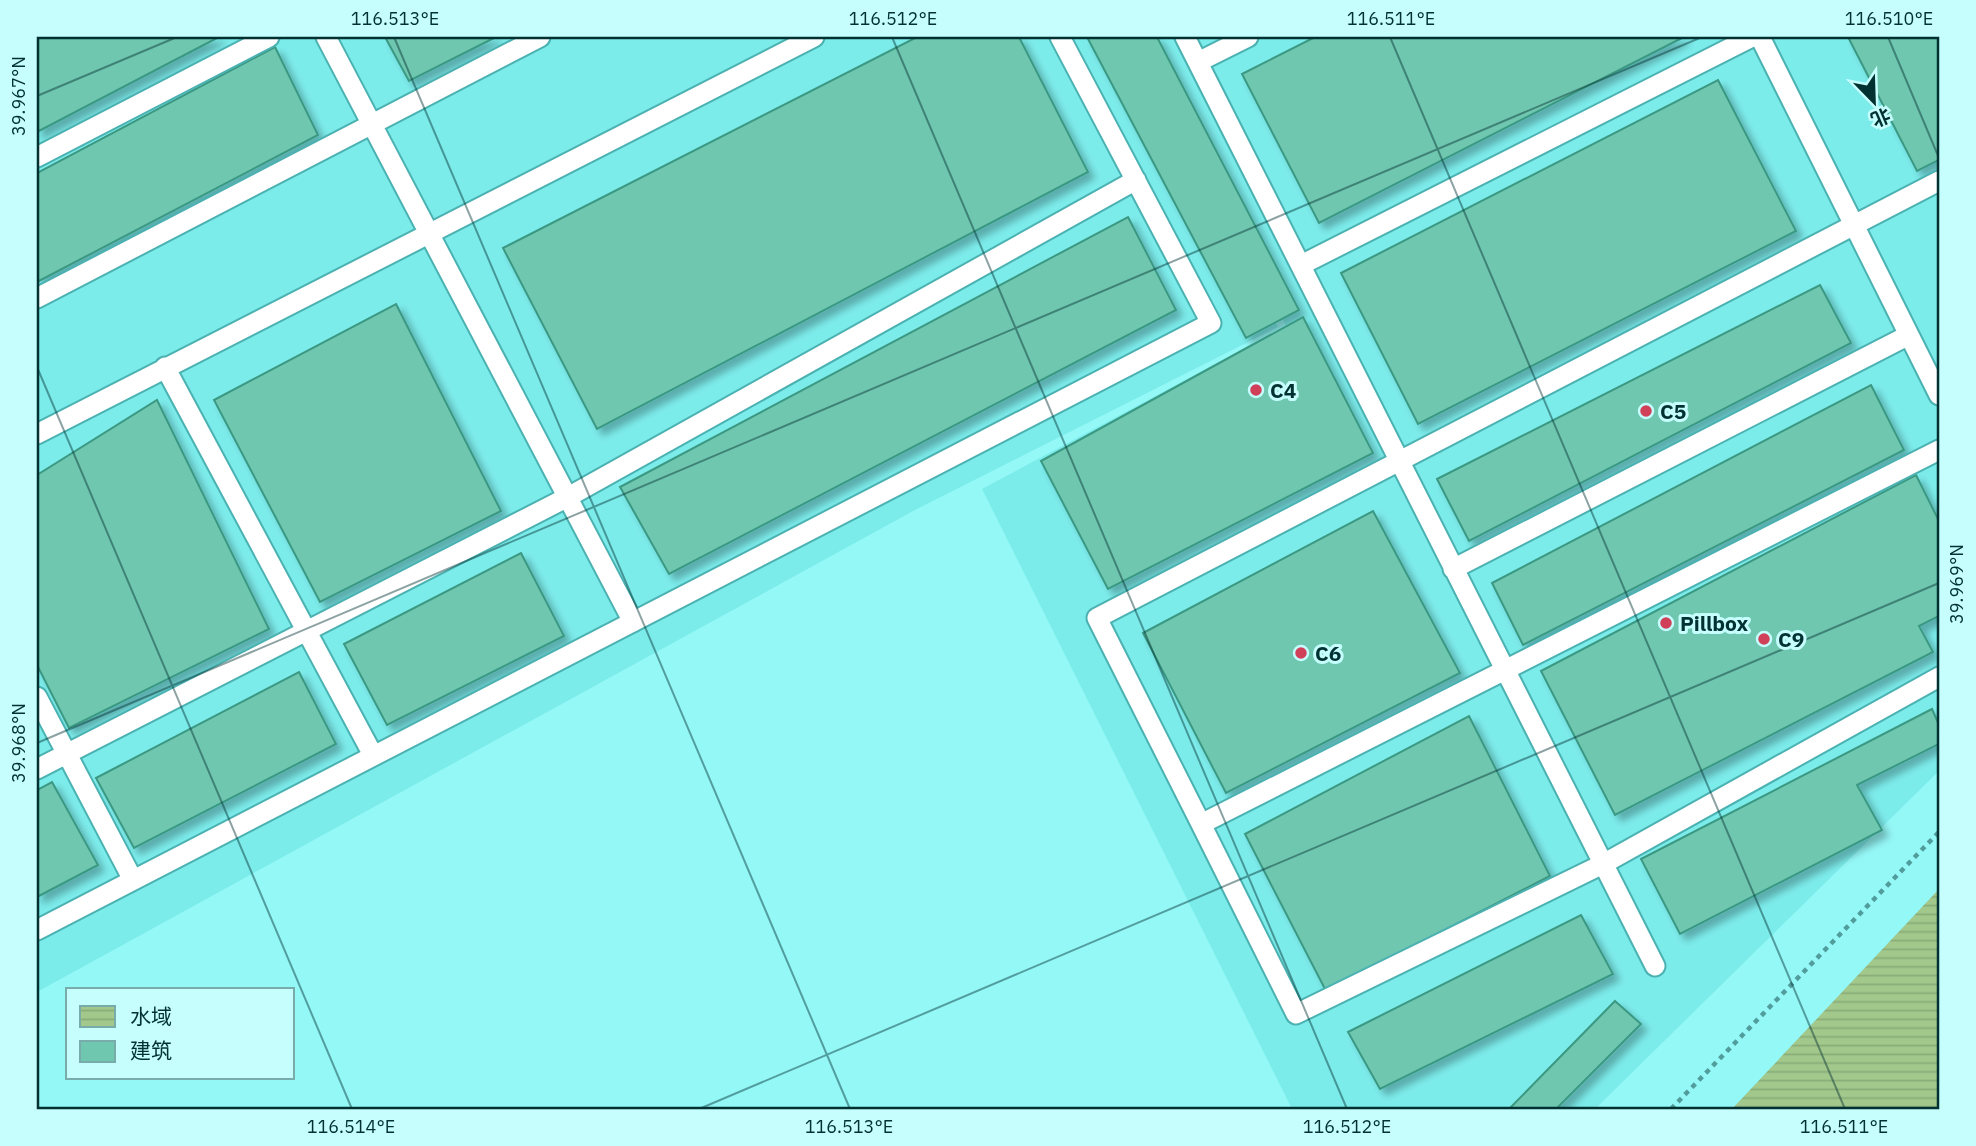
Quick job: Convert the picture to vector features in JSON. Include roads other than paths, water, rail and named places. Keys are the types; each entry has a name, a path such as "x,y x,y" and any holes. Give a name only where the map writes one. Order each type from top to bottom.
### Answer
{"lane":[{"path":"37,158 270,37"},
{"path":"326,37 633,622"},
{"path":"37,298 540,37"},
{"path":"37,434 814,37"},
{"path":"37,930 1211,323 1060,37"},
{"path":"1185,37 1655,966"},
{"path":"1198,62 1248,37"},
{"path":"1301,265 1752,37"},
{"path":"1760,37 1939,395"},
{"path":"37,769 568,497 1136,180"},
{"path":"1939,181 1398,459 1097,618 1296,1014 1602,864 1939,677"},
{"path":"1453,569 1909,335"},
{"path":"165,368 373,755"},
{"path":"1201,824 1939,450"},
{"path":"37,697 133,880"}],"water":[{"path":"1939,889 1939,1109 1732,1109"}],"place":[{"name":"C4","path":"1256,390"},
{"name":"C5","path":"1646,411"},
{"name":"Pillbox","path":"1666,623"},
{"name":"C9","path":"1764,639"},
{"name":"C6","path":"1301,653"}]}
